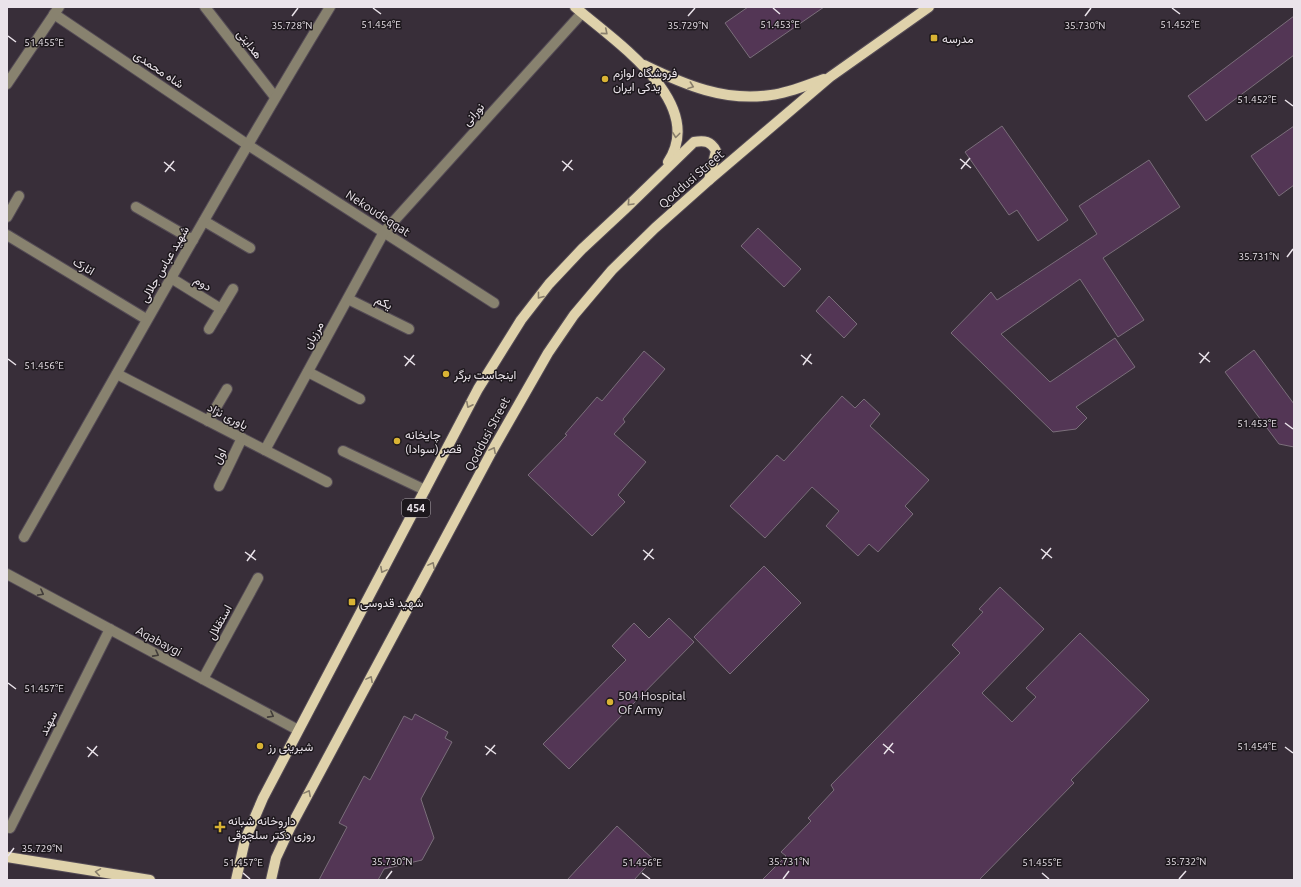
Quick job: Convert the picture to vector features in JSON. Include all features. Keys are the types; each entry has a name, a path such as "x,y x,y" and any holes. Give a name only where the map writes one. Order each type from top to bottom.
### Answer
{"main road":[{"name":"Qoddusi Street","path":"271,880 276,858 290,828 503,431 548,353 574,315 612,270 655,228 709,180 830,77 929,7"},
{"path":"579,10 643,64"},
{"name":"Qoddusi Street","path":"643,64 690,86 726,95 748,97 772,95 830,77"},
{"name":"454","path":"236,880 245,840 250,827 298,730 478,389 521,320 549,284 582,248 658,176 670,158 677,136 676,115 665,93 643,64"},
{"path":"658,176 694,142 701,140 708,142 716,151 709,180"},
{"path":"7,857 150,880"}],"street":[{"name":"هدایتی","path":"205,7 275,97"},
{"name":"شهید عباس جلالی","path":"24,537 117,374 146,319 275,97 330,7"},
{"name":"نورانی","path":"384,232 579,10"},
{"path":"7,84 56,11"},
{"name":"شاه محمدی","path":"56,11 248,145"},
{"name":"Nekoudeqqat","path":"248,145 494,303"},
{"path":"7,217 19,196"},
{"path":"136,207 193,240"},
{"path":"204,221 250,248"},
{"name":"مرزبان","path":"265,450 384,232"},
{"name":"انارک","path":"7,235 146,319"},
{"name":"دوم","path":"171,278 221,309"},
{"path":"209,329 233,289"},
{"name":"یکم","path":"348,299 409,329"},
{"path":"308,372 360,399"},
{"name":"یاوری نژاد","path":"117,374 327,482"},
{"path":"208,421 227,389"},
{"name":"اول","path":"219,486 242,438"},
{"path":"343,451 425,490"},
{"name":"Aqabaygi","path":"7,574 298,730"},
{"name":"استقلال","path":"203,679 258,578"},
{"name":"سهند","path":"10,828 110,629"}],"building":[{"path":"748,7 824,7 750,58 725,23"},
{"path":"1294,16 1294,55 1206,121 1188,96"},
{"path":"1002,126 1068,220 1038,241 1017,210 1009,215 965,152"},
{"path":"1294,126 1294,185 1279,196 1251,156"},
{"path":"1149,160 1180,207 1103,258 1144,320 1118,337 1080,279 1001,334 1050,382 1115,338 1135,367 1076,407 1087,418 1076,429 1053,432 951,333 991,292 997,300 1097,234 1079,206"},
{"path":"758,228 801,269 784,287 741,246"},
{"path":"829,296 857,324 844,338 816,311"},
{"path":"1254,350 1294,404 1294,447 1279,444 1225,372"},
{"path":"644,351 665,369 623,419 625,422 614,434 646,462 618,495 625,502 592,536 528,475 567,435 565,434 597,397 602,401"},
{"path":"842,396 855,408 864,399 880,414 870,426 929,480 905,506 913,514 878,552 869,544 858,556 826,526 839,511 812,487 765,538 730,506 777,455 784,461"},
{"path":"764,566 801,603 730,674 694,637"},
{"path":"1000,587 1044,629 982,693 1012,722 1036,697 1026,688 1080,633 1149,700 1071,780 1074,783 979,880 762,880 786,856 781,852 811,821 808,818 834,790 831,785 960,653 952,645 983,612 979,609"},
{"name":"504 Hospital Of Army","path":"669,618 694,642 569,769 543,744 626,660 612,646 634,623 649,638"},
{"path":"415,714 448,732 445,738 452,742 421,799 434,838 422,860 384,869 378,880 319,880 347,827 339,823 364,776 370,780 404,716 412,720"},
{"path":"617,826 653,859 634,880 567,880"}],"place":[{"name":"مدرسه","path":"934,38"},
{"name":"فروشگاه لوازم یدکی ایران","path":"605,79"},
{"name":"اینجاست برگر","path":"446,374"},
{"name":"چایخانه قصر (سوادا)","path":"397,441"},
{"name":"شهید قدوسی","path":"352,602"},
{"name":"504 Hospital Of Army","path":"610,702"},
{"name":"شیرینی رز","path":"260,746"},
{"name":"داروخانه شبانه روزی دکتر سلجوقی","path":"220,827"}]}
